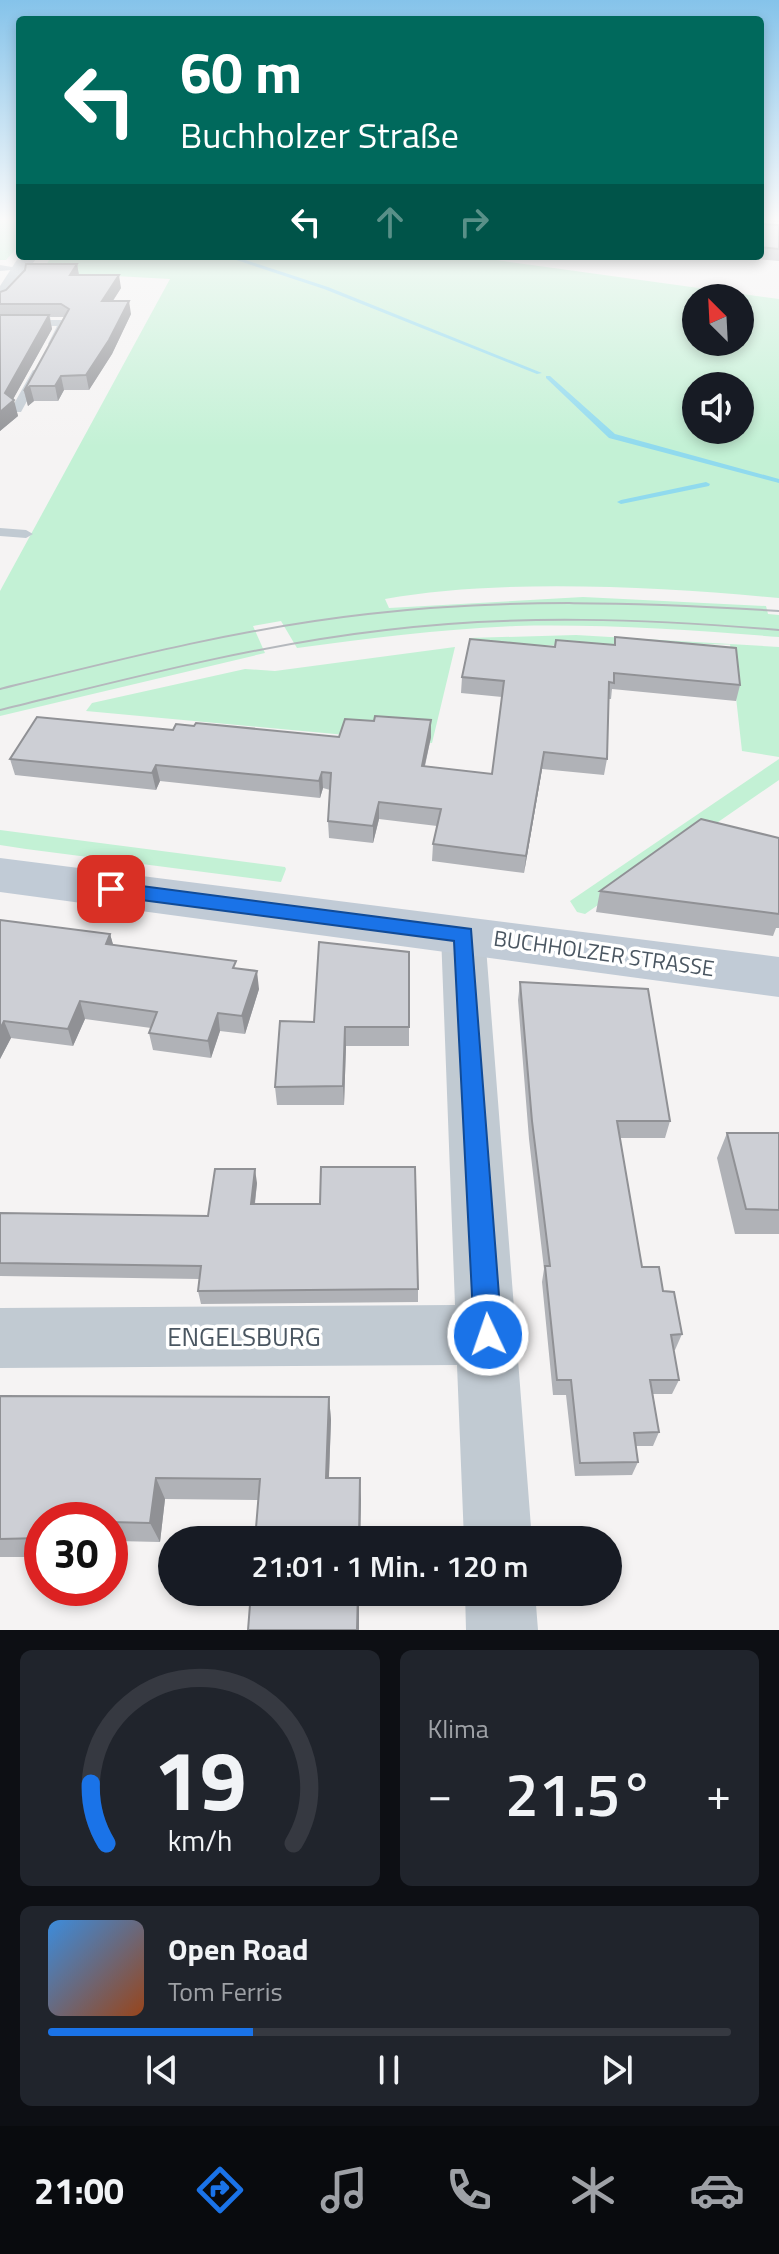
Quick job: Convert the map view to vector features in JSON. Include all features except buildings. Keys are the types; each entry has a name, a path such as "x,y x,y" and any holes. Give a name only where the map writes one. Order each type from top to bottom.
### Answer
{"main road":[{"name":"BUCHHOLZER STRASSE","path":"0,875 779,977"}],"street":[{"path":"463,934 497,1526"},
{"name":"ENGELSBURG","path":"0,1338 488,1335"},
{"path":"501,1606 502,1630"}],"lane":[{"path":"0,323 64,323 17,409"},
{"path":"0,532 26,534"}],"green space":[{"path":"162,294 682,294 682,356 754,356 754,296 779,299 779,598 581,586 479,588 385,599 389,608 583,597 766,606 768,614 779,615 779,637 648,628 516,626 406,634 297,648 281,621 253,626 265,653 0,716 0,591"},
{"path":"576,635 728,644 472,646 469,638"},
{"path":"730,644 779,647 779,757 742,751"},
{"path":"455,647 432,743 86,711 92,703 245,669 275,671"},
{"path":"779,759 779,780 585,914 577,912 570,901"},
{"path":"0,830 286,869 281,882 26,849 0,845"}],"waterway":[{"path":"341,294 539,373"},
{"path":"548,377 612,436 779,481"},
{"path":"621,502 706,484"}],"tram line":[{"path":"0,689 229,636 368,614 471,606 574,603 779,611"},
{"path":"0,710 288,644 386,630 533,620 681,623 779,630"}],"route":[{"path":"111,889 463,934 488,1335"}]}
